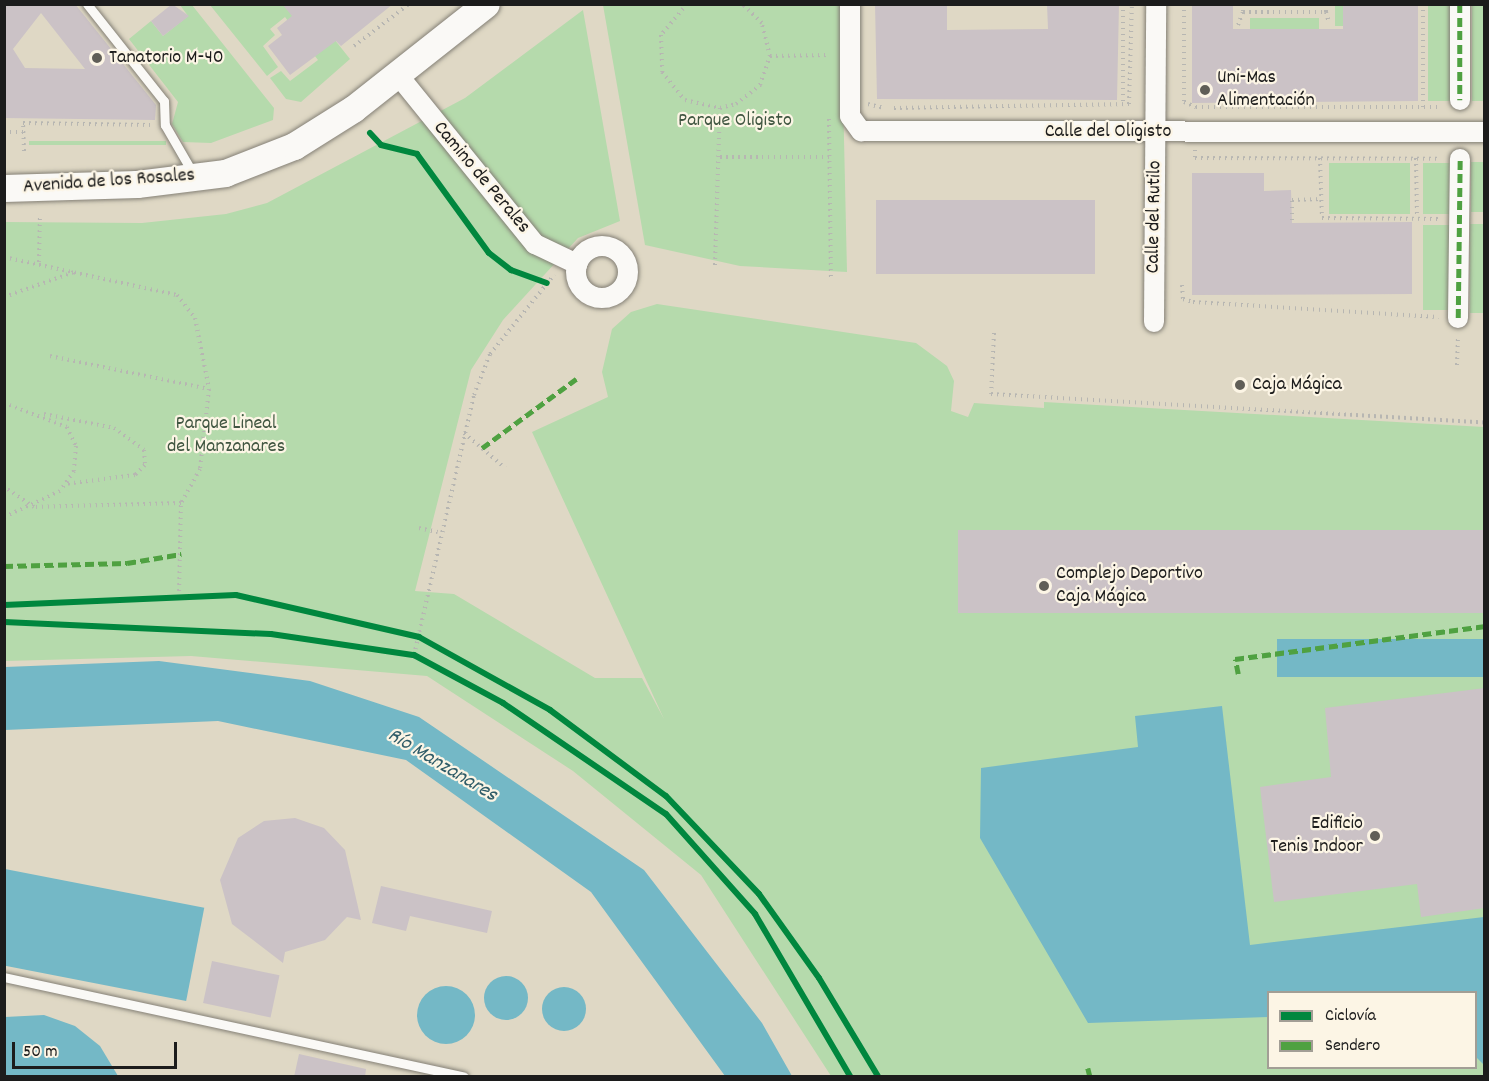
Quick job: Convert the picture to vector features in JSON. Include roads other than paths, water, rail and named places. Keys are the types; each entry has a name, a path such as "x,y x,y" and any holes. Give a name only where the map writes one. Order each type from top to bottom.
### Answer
{"main road":[{"name":"Avenida de los Rosales","path":"4,188 195,177 225,173 294,146 398,75 486,4"}],"street":[{"name":"Calle del Oligisto","path":"850,4 850,116 861,131 1485,132"},
{"name":"Calle del Rutilo","path":"1154,322 1156,4"},
{"path":"1455,104 1460,4"},
{"name":"Camino de Perales","path":"398,75 535,244 577,264"},
{"path":"1458,318 1460,159"}],"lane":[{"path":"87,4 164,101 165,126 195,177"},
{"path":"4,977 463,1077"}],"water":[{"path":"1277,639 1484,639 1484,677 1277,677"},
{"name":"Río Manzanares","path":"159,661 310,681 419,717 644,870 762,1023 792,1076 725,1076 591,892 406,760 218,721 5,730 5,667"},
{"path":"1222,706 1250,945 1484,917 1484,1065 1477,1058 1477,991 1267,991 1267,1017 1088,1023 980,838 981,768 1138,747 1135,716"},
{"path":"5,869 204,908 186,1001 4,966"},
{"path":"506,976 522,982 528,998 522,1014 506,1020 490,1014 484,998 490,982"},
{"path":"446,986 457,988 470,999 475,1015 473,1026 462,1039 446,1044 435,1042 422,1031 417,1015 419,1004 430,991"},
{"path":"564,987 580,993 586,1009 580,1025 564,1031 548,1025 542,1009 548,993"},
{"path":"44,1015 75,1026 100,1046 118,1076 5,1076 5,1017"}],"place":[{"name":"Tanatorio M-40","path":"97,58"},
{"name":"Uni-Mas Alimentación","path":"1205,90"},
{"name":"Caja Mágica","path":"1240,385"},
{"name":"Complejo Deportivo Caja Mágica","path":"1044,586"},
{"name":"Edificio Tenis Indoor","path":"1375,836"}],"park label":[{"name":"Parque Oligisto","path":"735,121"},
{"name":"Parque Lineal del Manzanares","path":"226,436"}]}
